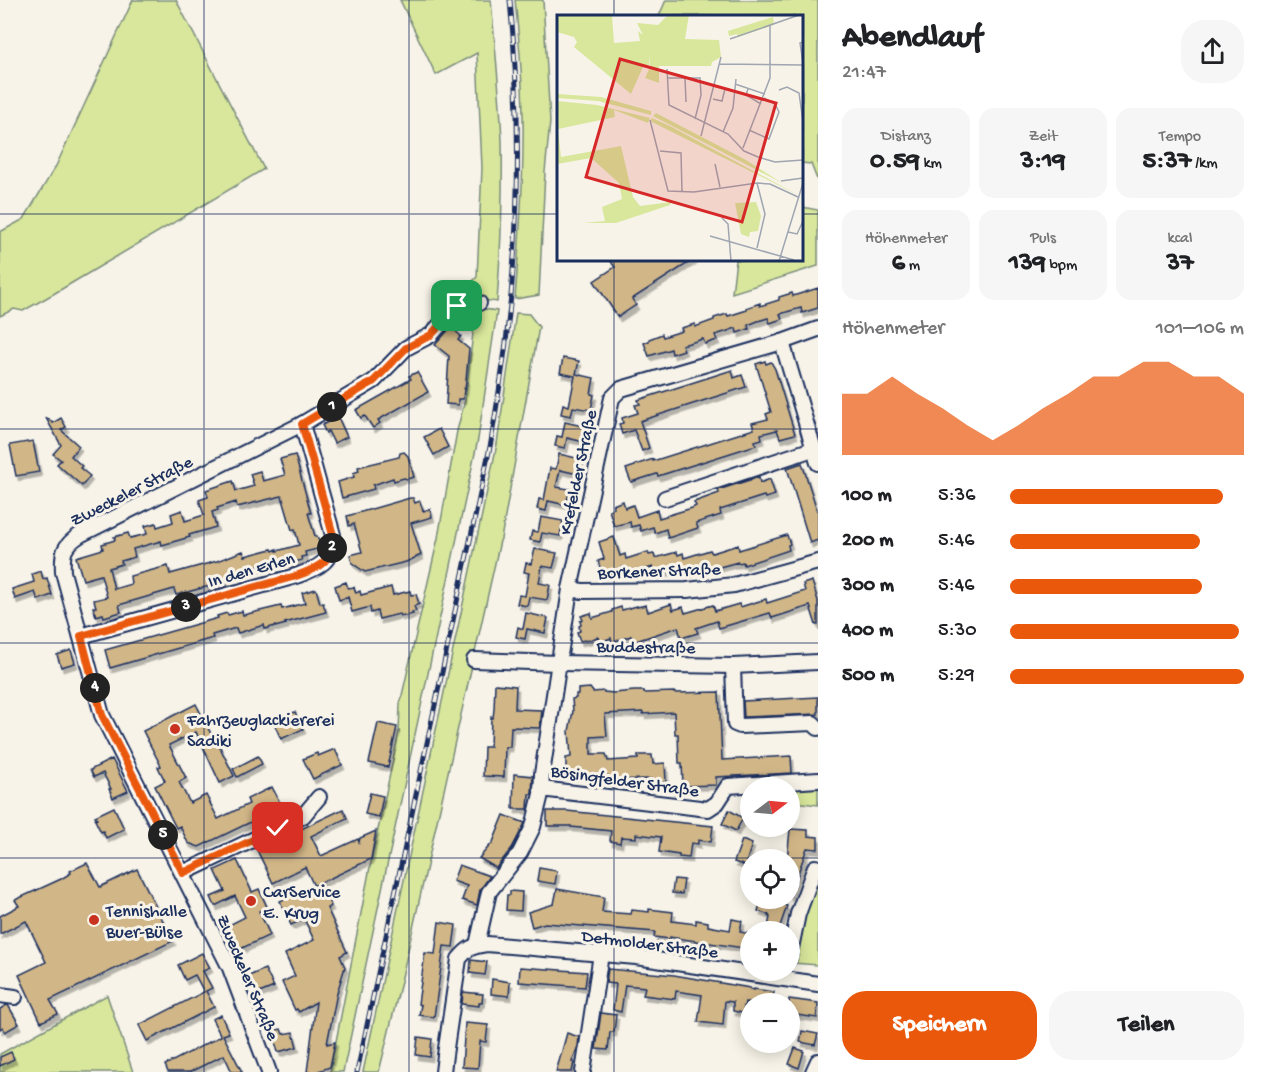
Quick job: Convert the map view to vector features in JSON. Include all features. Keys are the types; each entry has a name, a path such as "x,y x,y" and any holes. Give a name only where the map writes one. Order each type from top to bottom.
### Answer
{"street":[{"name":"Zweckeler Straße","path":"269,1072 230,968 102,715 63,572 64,549 70,541 80,535 302,424 374,381 406,348 431,335 457,306 464,303 479,303"},
{"name":"Krefelder Straße","path":"559,663 570,589 612,398 621,389 782,342 818,329"},
{"path":"782,342 818,463"},
{"name":"In den Erlen","path":"81,636 296,576 314,569 327,560 334,543 333,535 302,424"},
{"path":"665,498 813,449"},
{"name":"Borkener Straße","path":"570,589 582,591 687,590 734,585 818,562"},
{"name":"Buddestraße","path":"474,660 733,666 818,662"},
{"name":"Bösingfelder Straße","path":"559,663 541,789 708,809 717,803 728,786 818,780"},
{"path":"733,666 735,724 741,726 813,723 818,728"},
{"path":"443,1072 459,959 468,949 477,945 489,891 520,853 533,827 541,789"},
{"path":"183,873 303,816 319,797"},
{"path":"797,921 815,867 818,868"},
{"name":"Detmolder Straße","path":"477,945 636,957 740,970"},
{"path":"583,1072 601,954"},
{"name":"Detmolder Straße","path":"800,979 818,984"},
{"path":"0,995 15,997"},
{"path":"813,1072 818,1061"}],"green space":[{"path":"133,0 176,0 264,169 23,311 14,309 0,316 0,232 24,219 56,166"},
{"path":"400,0 491,0 502,141 497,302 457,296 477,277 482,168 477,53 436,75"},
{"path":"515,0 543,0 550,122 545,172 539,295 515,299 522,202 523,125"},
{"path":"666,0 818,0 818,182 811,164 803,163 803,15 659,15"},
{"path":"803,207 818,210 818,266 732,293 736,261 803,261"},
{"path":"476,308 497,311 478,439 343,1072 330,1072 399,732 400,704 438,538 457,431 465,400"},
{"path":"516,313 529,314 539,327 501,539 379,1072 363,1072 497,444"},
{"path":"818,787 818,805 800,803 800,788"},
{"path":"814,880 818,881 818,965 800,964 800,927"},
{"path":"107,995 133,1072 0,1072 0,1054"}],"building":[{"path":"611,261 691,261 632,299 636,305 618,317 594,281 615,267"},
{"path":"818,288 818,308 802,313 801,308 780,314 782,319 770,323 768,318 758,321 748,325 749,329 737,333 736,328 715,335 717,340 705,344 703,339 682,345 684,350 672,354 671,349 649,356 644,343 662,334 663,337 682,331 681,328 695,324 695,327 714,320 714,318 747,310 746,308 760,303 760,306 779,300 779,297 792,293 793,296"},
{"path":"451,327 461,336 458,340 469,349 465,390 463,399 458,399 458,405 446,404 449,356 435,345"},
{"path":"563,358 579,361 576,374 594,378 591,410 573,407 571,416 561,414 563,404 569,406 575,376 560,373"},
{"path":"765,361 766,364 771,362 775,369 795,434 780,438 777,430 761,434 762,439 755,441 756,445 658,476 657,474 631,482 626,469 754,429 752,423 768,419 766,414 771,412 756,364"},
{"path":"732,370 734,378 742,375 746,387 640,421 649,448 642,451 634,430 622,434 619,424 623,423 622,418 638,413 635,405 640,404 638,400"},
{"path":"417,372 428,392 378,420 380,423 373,428 365,416 361,418 356,410 411,379 409,376"},
{"path":"338,417 347,437 334,443 322,425"},
{"path":"46,418 53,423 61,418 66,427 61,430 79,446 71,456 90,476 82,486 57,464 61,460 53,454 61,445"},
{"path":"565,422 587,427 584,442 567,438 565,448 555,446 557,436 562,437"},
{"path":"439,429 448,447 434,455 424,437"},
{"path":"33,441 39,472 16,476 10,445"},
{"path":"404,452 408,456 414,477 394,481 393,478 373,485 374,489 342,498 338,482 354,477 353,473 359,471 358,467 399,457 400,453"},
{"path":"559,454 581,459 578,474 560,470 556,487 570,489 566,505 548,501 546,511 537,509 539,499 544,500 550,468 556,469"},
{"path":"295,455 311,513 308,513 321,548 305,552 306,556 301,557 302,560 287,564 286,559 252,568 230,575 232,580 176,595 174,589 119,605 121,612 104,617 103,614 96,616 93,607 96,607 94,600 107,597 101,575 83,580 76,557 103,549 102,544 115,540 114,537 128,533 130,538 147,534 145,526 156,523 157,527 173,522 171,514 182,510 185,521 204,515 199,500 208,497 206,490 233,481 236,491 254,486 250,474 260,471 263,481 285,475 280,459","holes":["282,496 292,530 295,529 299,545 245,556 243,551 170,574 168,566 130,576 131,584 114,589 109,568 135,557 133,549 161,541 162,545 216,527 212,512 218,510 217,508 236,502 237,507"]},
{"path":"802,463 818,513 818,540 810,543 787,468"},
{"path":"759,477 760,483 770,479 775,495 765,498 764,496 720,510 721,515 696,523 698,528 668,538 666,529 655,533 653,527 641,531 639,525 631,527 630,522 614,526 609,510 614,508 613,505 623,501 625,508 633,505 637,517 657,510 659,518 692,508 696,506 694,502 719,493 718,490"},
{"path":"413,498 415,503 420,501 423,511 430,509 432,517 411,523 421,555 406,562 365,572 352,563 350,555 362,552 354,524 349,526 347,516"},
{"path":"541,517 563,521 560,536 542,533 540,542 530,540 532,531 538,532"},
{"path":"787,535 789,550 744,565 743,562 738,562 716,568 715,565 688,573 681,567 660,574 659,570 654,572 653,567 631,574 630,571 625,572 624,567 602,574 598,561 604,559 599,542 614,537 620,556 625,554 626,559 648,552 649,555 654,554 655,558 677,552 678,555 683,553 684,558 738,545 739,550"},
{"path":"535,549 557,553 553,568 542,566 539,583 550,585 547,600 529,597 527,606 517,604 519,595 525,596 529,573 524,572 526,563 531,564"},
{"path":"41,571 43,579 47,578 52,595 38,600 35,592 15,599 12,589 34,582 32,574"},
{"path":"812,581 818,601 818,625 816,625 810,606 772,618 770,613 719,628 717,621 696,628 698,633 681,638 678,627 633,642 631,636 612,642 611,638 600,642 598,637 580,641 577,632 580,631 580,621 583,620 581,616 591,613 592,618 621,607 622,610 646,605 648,612 671,604 673,610 683,607 685,613 713,605 715,611 739,604 740,607 766,599 767,603 805,591 803,584"},
{"path":"346,582 348,588 354,587 356,593 360,591 361,595 391,587 393,595 410,591 411,595 416,594 419,604 414,606 416,611 412,612 413,614 405,616 399,614 379,619 377,611 371,613 370,607 352,612 348,597 339,600 335,586"},
{"path":"316,589 320,603 323,603 326,612 265,629 264,625 238,633 236,628 212,635 213,638 110,668 105,650 218,618 217,616 227,613 228,615 242,611 243,615 305,603 302,593"},
{"path":"526,613 548,618 545,633 527,629 525,639 516,637 518,627 523,629"},
{"path":"71,650 75,663 61,667 57,655"},
{"path":"495,684 516,686 515,709 542,710 540,728 511,727 510,747 505,747 504,777 483,776 484,747 490,747"},
{"path":"590,688 593,692 614,693 634,691 644,691 644,693 719,692 722,760 791,756 792,773 716,777 716,785 683,786 674,712 643,714 643,712 605,714 607,736 591,737 591,754 606,754 608,761 638,759 638,755 652,755 653,764 665,763 666,782 652,783 651,779 609,780 609,776 597,777 597,774 566,776 566,758 571,757 569,731 573,711 572,699 576,698 578,689"},
{"path":"818,697 818,714 744,717 743,701"},
{"path":"196,704 234,776 220,783 196,732 169,745 186,778 179,782 190,803 206,795 218,819 249,804 247,799 272,787 282,807 199,847 188,843 180,826 176,828 155,786 165,781 158,767 161,766 143,731"},
{"path":"295,712 303,729 281,739 273,721"},
{"path":"378,723 397,727 388,767 369,763"},
{"path":"335,749 342,765 313,779 303,759"},
{"path":"258,756 262,764 237,777 233,769"},
{"path":"112,759 128,791 113,798 103,773 94,777 90,770"},
{"path":"514,774 533,776 528,809 513,809"},
{"path":"370,793 383,796 379,817 365,814"},
{"path":"114,807 124,829 106,838 95,816"},
{"path":"343,809 347,818 311,836 321,856 358,839 359,842 360,838 376,831 371,859 314,886 305,867 273,883 257,850"},
{"path":"729,810 740,816 740,824 736,831 722,824"},
{"path":"547,811 713,826 711,842 698,840 698,844 691,843 689,858 679,857 679,855 659,852 661,837 636,834 636,838 621,837 620,843 610,841 611,831 571,826 547,826"},
{"path":"504,815 525,823 512,848 496,868 479,858 493,842"},
{"path":"800,830 808,830 808,836 818,837 818,849 807,848 800,868 800,849 788,849 789,837 800,837"},
{"path":"742,840 752,844 750,849 740,849 740,864 734,862"},
{"path":"237,860 252,892 259,889 267,907 259,911 270,935 238,950 227,926 245,917 235,896 215,906 211,897 225,891 215,870"},
{"name":"Tennishalle Buer-Bülse","path":"87,863 100,887 137,869 173,941 50,1000 58,1014 41,1022 19,975 46,962 26,921 0,934 0,916 19,906 15,900 61,879 71,873 70,871"},
{"path":"459,865 490,876 480,890 477,905 462,900 467,886 453,881"},
{"path":"539,868 557,871 555,884 537,881"},
{"path":"674,879 684,880 682,894 672,893"},
{"path":"320,883 331,906 327,908 347,952 340,956 345,967 337,993 327,1044 335,1042 330,1067 316,1072 307,1072 316,1002 299,1012 295,1010 282,982 295,976 285,954 314,940 304,919 291,925 280,901"},
{"path":"557,889 604,897 602,912 631,914 632,910 649,912 649,909 673,912 672,921 696,924 696,920 708,922 708,926 730,930 732,919 742,921 740,921 740,948 670,937 670,939 654,937 655,932 545,923 532,927 528,912 554,904"},
{"path":"510,891 522,892 521,911 506,910 507,895 510,895"},
{"path":"759,909 786,909 782,921 769,921 769,915 758,911"},
{"path":"439,922 456,925 453,947 444,946 434,1017 419,1015 421,1005 418,1004 425,953 435,954"},
{"path":"202,953 210,968 203,971 212,988 206,991 214,1007 147,1041 139,1025 204,992 195,975 185,980 178,965"},
{"path":"471,960 487,962 485,975 470,973"},
{"path":"520,967 587,972 585,987 519,982"},
{"path":"265,969 274,987 257,994 249,976"},
{"path":"608,969 674,975 774,992 740,993 740,1012 733,1011 733,1002 725,1001 723,1025 698,1022 702,995 676,991 675,999 643,995 645,987 625,985 621,1012 613,1010 616,984 606,983"},
{"path":"492,979 510,982 509,996 491,994"},
{"path":"463,992 483,994 482,1003 479,1003 479,1006 462,1004"},
{"path":"800,1001 818,1003 817,1018 800,1015"},
{"path":"8,1005 19,1024 5,1032 3,1027 0,1029 0,1009"},
{"path":"601,1013 616,1015 614,1032 610,1032 608,1050 596,1049"},
{"path":"221,1015 229,1033 223,1035 242,1072 232,1072 224,1055 190,1072 168,1072 165,1065 221,1036 212,1019"},
{"path":"465,1023 488,1025 486,1042 480,1041 478,1068 462,1067"},
{"path":"281,1029 283,1034 293,1032 297,1047 278,1052 272,1031"},
{"path":"802,1031 818,1034 815,1045 800,1042"},
{"path":"567,1033 579,1037 572,1062 574,1062 572,1072 556,1072"},
{"path":"418,1037 432,1039 430,1057 416,1055"},
{"path":"800,1050 804,1051 799,1068 789,1064 793,1053 800,1053"},
{"path":"11,1052 14,1059 0,1066 0,1057"}],"railway":[{"path":"357,1072 491,442 503,367 511,300 517,171 516,86 510,0"}],"place":[{"name":"Fahrzeuglackiererei Sadiki","path":"175,729"},
{"name":"CarService E. Krug","path":"251,901"},
{"name":"Tennishalle Buer-Bülse","path":"94,920"}],"route":[{"path":"278,828 183,873 102,715 81,636 296,576 320,566 327,560 334,543 333,535 302,424 374,381 406,348 431,335 457,306"}]}
